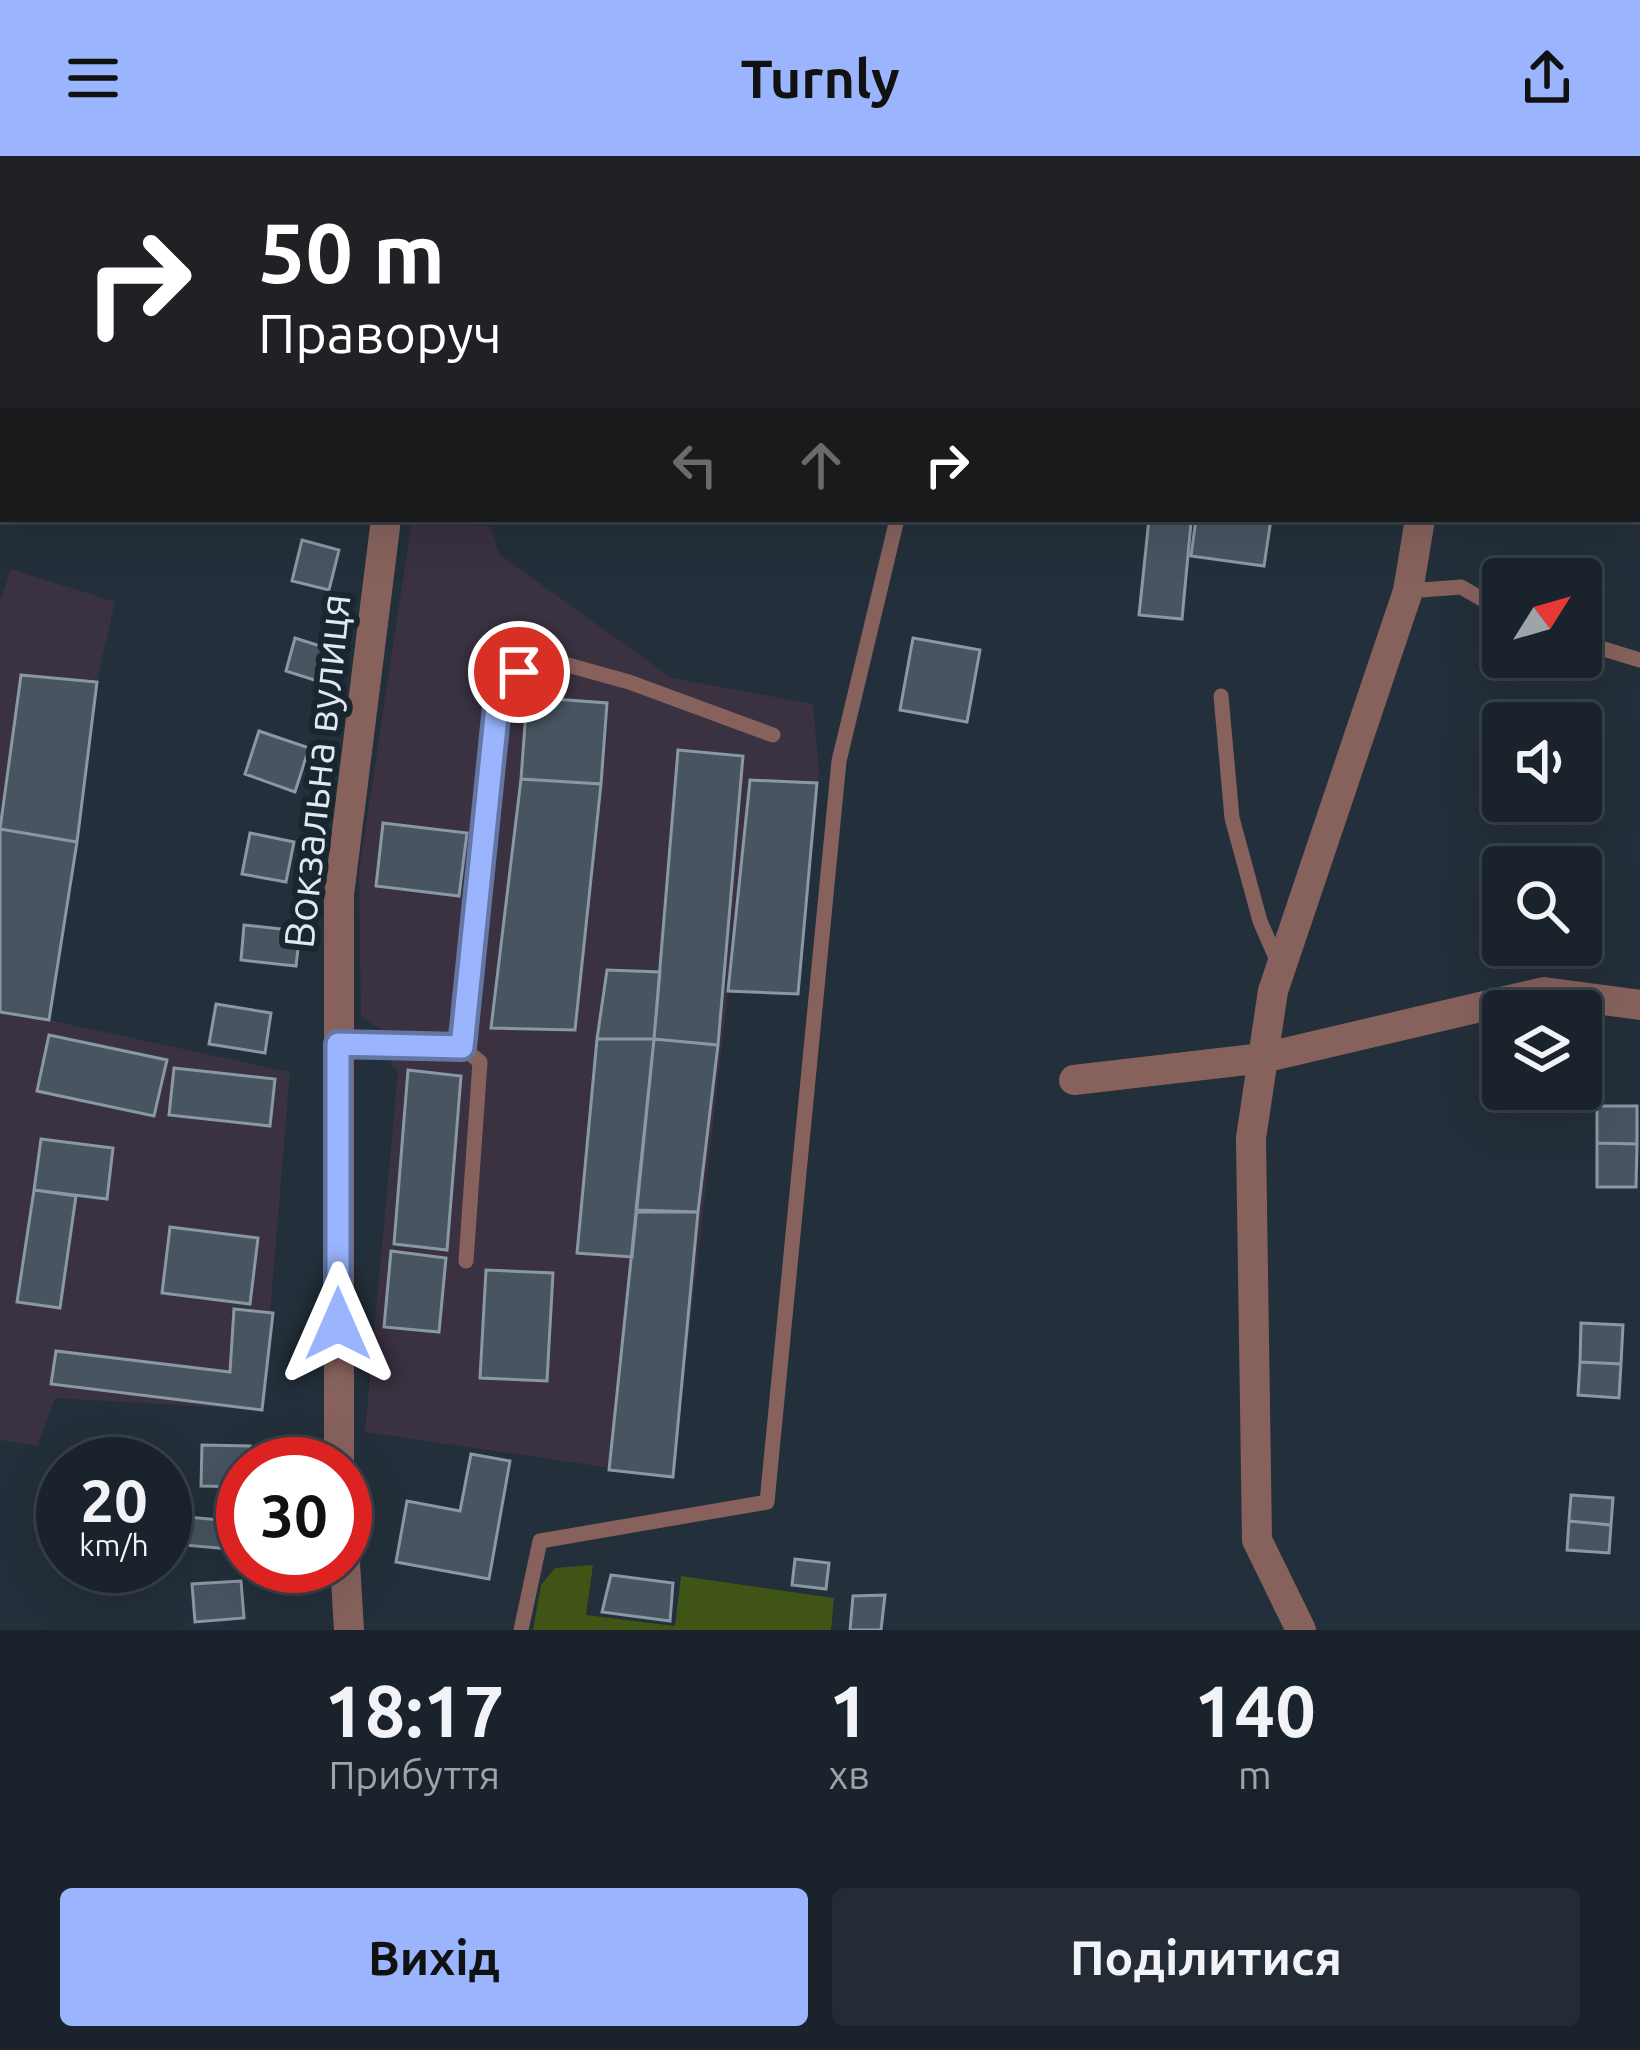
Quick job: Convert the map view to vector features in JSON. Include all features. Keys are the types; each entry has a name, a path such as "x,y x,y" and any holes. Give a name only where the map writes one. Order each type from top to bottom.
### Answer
{"street":[{"name":"Вокзальна вулиця","path":"339,1437 339,895 386,522"},
{"path":"1301,1630 1257,1540 1251,1138 1280,969 1408,591 1420,522"},
{"path":"1074,1080 1263,1058 1544,992 1640,1005"},
{"path":"347,1593 350,1630"}],"lane":[{"path":"521,1630 540,1540 767,1502 839,761 896,522"},
{"path":"1408,591 1461,586 1482,598"},
{"path":"1602,648 1640,660"},
{"path":"462,1047 499,687 538,657 629,682 773,736"},
{"path":"1221,696 1232,818 1260,921 1280,969"},
{"path":"338,1044 462,1047 480,1063 466,1261"}],"shaded area":[{"path":"412,522 491,527 499,554 672,678 813,704 819,771 798,994 728,992 673,1477 365,1432 398,1071 391,1065 393,1037 361,1017 359,871"},
{"path":"11,569 115,602 98,676 49,1020 290,1072 262,1410 55,1398 36,1446 0,1440 0,601"}],"green space":[{"path":"593,1565 586,1615 675,1626 681,1576 834,1598 831,1630 533,1630 541,1585 555,1568"}],"building":[{"path":"1149,522 1191,523 1182,619 1139,615"},
{"path":"1196,522 1271,522 1264,566 1191,556"},
{"path":"302,540 339,550 329,590 292,581"},
{"path":"295,638 336,651 327,684 286,671"},
{"path":"913,638 980,650 967,722 900,710"},
{"path":"21,675 97,682 77,842 0,829"},
{"path":"527,697 607,703 601,784 521,779"},
{"path":"259,731 309,748 295,792 245,774"},
{"path":"678,750 743,756 718,1045 654,1039"},
{"path":"521,779 601,784 575,1030 491,1028"},
{"path":"750,780 817,783 798,994 728,991"},
{"path":"383,823 467,833 459,896 376,886"},
{"path":"0,829 77,842 49,1020 0,1012"},
{"path":"250,833 294,842 286,882 242,874"},
{"path":"244,925 300,931 296,966 241,960"},
{"path":"607,970 660,972 654,1039 597,1039"},
{"path":"216,1004 271,1013 265,1053 209,1044"},
{"path":"49,1035 167,1060 154,1116 37,1091"},
{"path":"597,1039 654,1039 632,1257 577,1253"},
{"path":"654,1039 718,1045 698,1212 636,1210"},
{"path":"174,1068 275,1079 270,1126 169,1115"},
{"path":"408,1070 461,1076 447,1250 394,1244"},
{"path":"1637,1106 1637,1144 1597,1143 1597,1110"},
{"path":"41,1139 113,1148 107,1199 34,1190"},
{"path":"1597,1143 1637,1144 1636,1187 1597,1187"},
{"path":"34,1190 76,1196 60,1308 17,1302"},
{"path":"636,1212 698,1212 673,1477 609,1470"},
{"path":"170,1227 258,1238 250,1304 162,1293"},
{"path":"391,1251 446,1258 439,1332 384,1327"},
{"path":"486,1270 553,1273 547,1381 480,1378"},
{"path":"234,1309 273,1313 262,1410 51,1384 56,1351 230,1372"},
{"path":"1581,1323 1623,1325 1621,1364 1580,1362"},
{"path":"1580,1362 1621,1364 1619,1398 1578,1395"},
{"path":"202,1445 216,1445 216,1486 201,1486"},
{"path":"471,1454 510,1461 489,1579 396,1562 407,1501 460,1511"},
{"path":"1571,1495 1613,1498 1611,1525 1569,1521"},
{"path":"192,1517 216,1520 216,1548 192,1546"},
{"path":"1569,1521 1611,1525 1609,1553 1567,1550"},
{"path":"795,1559 829,1563 826,1589 792,1585"},
{"path":"611,1575 673,1583 670,1621 602,1612"},
{"path":"216,1583 216,1593 242,1593 244,1618 195,1622 192,1584"},
{"path":"885,1595 881,1630 850,1630 853,1596"}],"route":[{"path":"338,1324 338,1044 462,1047 499,687 519,672"}]}
